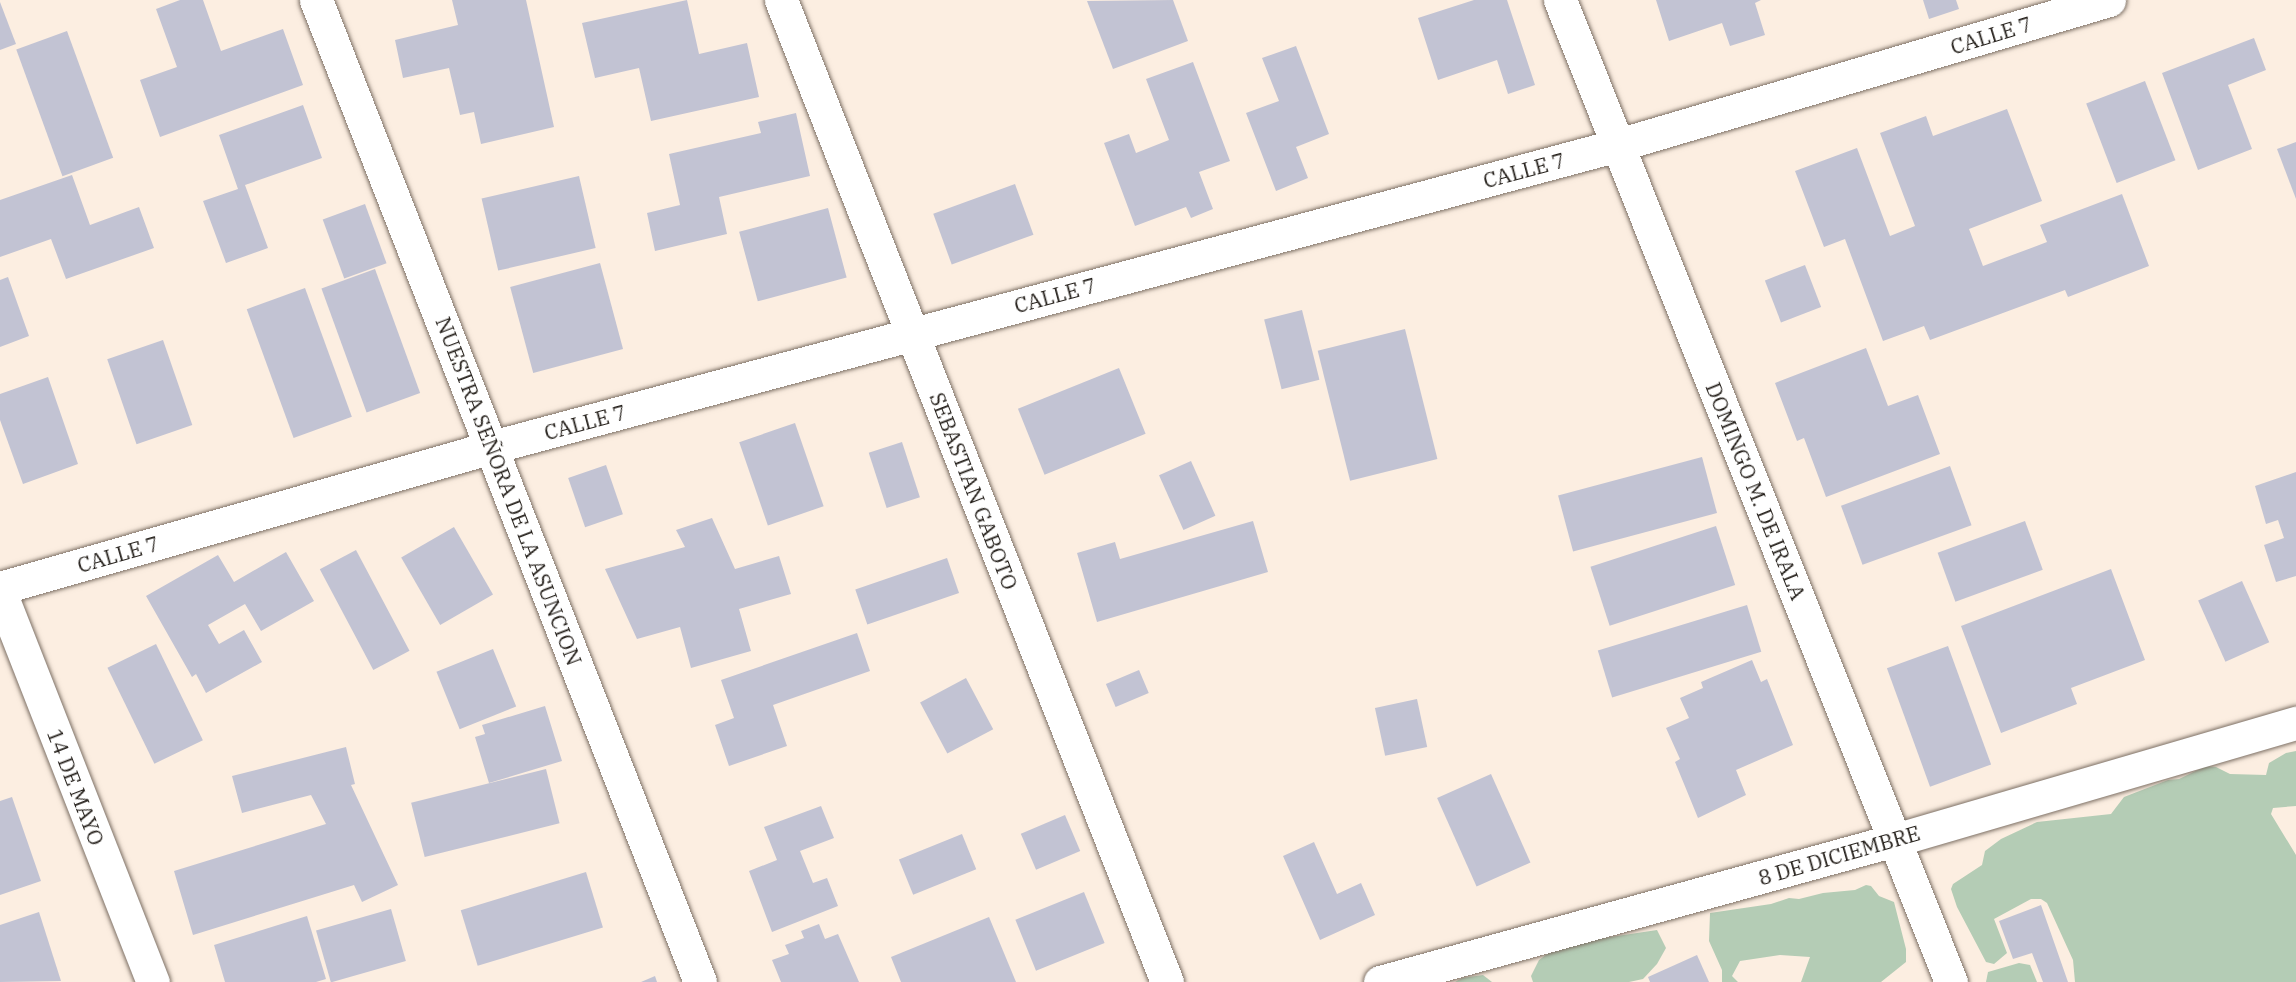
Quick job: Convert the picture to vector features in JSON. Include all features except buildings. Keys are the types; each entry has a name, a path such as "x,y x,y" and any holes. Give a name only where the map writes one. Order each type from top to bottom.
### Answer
{"street":[{"name":"NUESTRA SEÑORA DE LA ASUNCION","path":"316,0 700,982"},
{"name":"SEBASTIAN GABOTO","path":"781,0 1167,982"},
{"name":"DOMINGO M. DE IRALA","path":"1560,0 1951,982"},
{"name":"CALLE 7","path":"0,590 492,447 1618,146 2109,0"},
{"name":"14 DE MAYO","path":"0,590 153,982"},
{"name":"8 DE DICIEMBRE","path":"1380,982 1895,840 2296,723"}],"green space":[{"path":"2296,751 2296,806 2273,808 2271,814 2296,855 2296,982 2075,982 2073,960 2047,903 2041,899 2031,899 1994,919 2007,953 1994,964 1986,962 1957,907 1951,889 1953,884 1982,865 1985,851 2001,839 2037,822 2111,814 2124,797 2168,780 2179,779 2206,766 2216,767 2230,774 2266,775 2269,763 2286,753"},
{"path":"1866,885 1871,886 1879,896 1894,902 1906,949 1906,962 1881,982 1801,982 1810,957 1780,955 1740,961 1732,976 1738,982 1722,982 1722,970 1709,941 1710,913 1771,904 1789,898 1799,899 1823,893 1855,890"},
{"path":"1657,930 1666,948 1657,964 1643,979 1629,982 1533,982 1531,976 1539,960 1554,949 1584,941"},
{"path":"2019,963 2030,965 2037,982 1986,982 1988,972"},
{"path":"1483,975 1492,982 1455,982 1462,978"}]}
